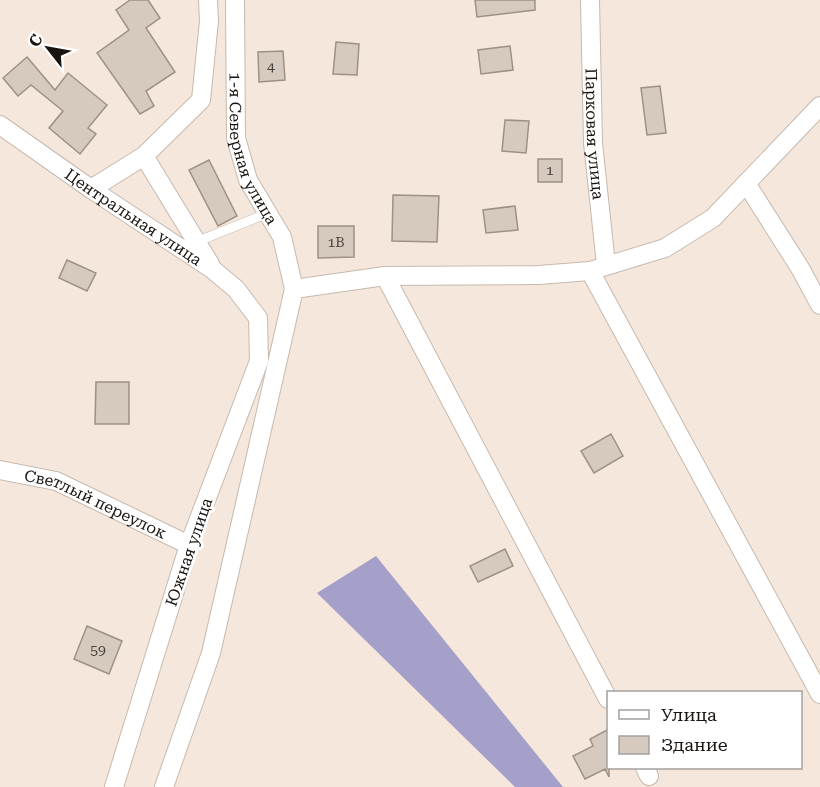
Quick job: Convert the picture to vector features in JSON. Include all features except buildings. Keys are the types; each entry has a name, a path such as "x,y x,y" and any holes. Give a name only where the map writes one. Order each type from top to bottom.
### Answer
{"street":[{"path":"91,189 144,156 201,100 209,21 208,0"},
{"name":"1-я Северная улица","path":"235,0 236,138 248,180 282,237 294,289"},
{"name":"Парковая улица","path":"590,0 592,143 598,268"},
{"path":"164,787 211,653 294,289 385,276 539,275 598,268 665,248 713,218 820,106"},
{"name":"Центральная улица","path":"0,125 91,189 212,269 236,289 258,318"},
{"path":"144,156 212,269"},
{"path":"746,183 800,268 820,305"},
{"path":"598,268 820,694"},
{"path":"385,276 607,695"},
{"name":"Южная улица","path":"114,787 189,545 259,361 258,318"},
{"name":"Светлый переулок","path":"0,470 56,480 189,545"}],"lane":[{"path":"196,242 268,213"}],"shaded area":[{"path":"376,556 563,787 515,787 317,593"}]}
